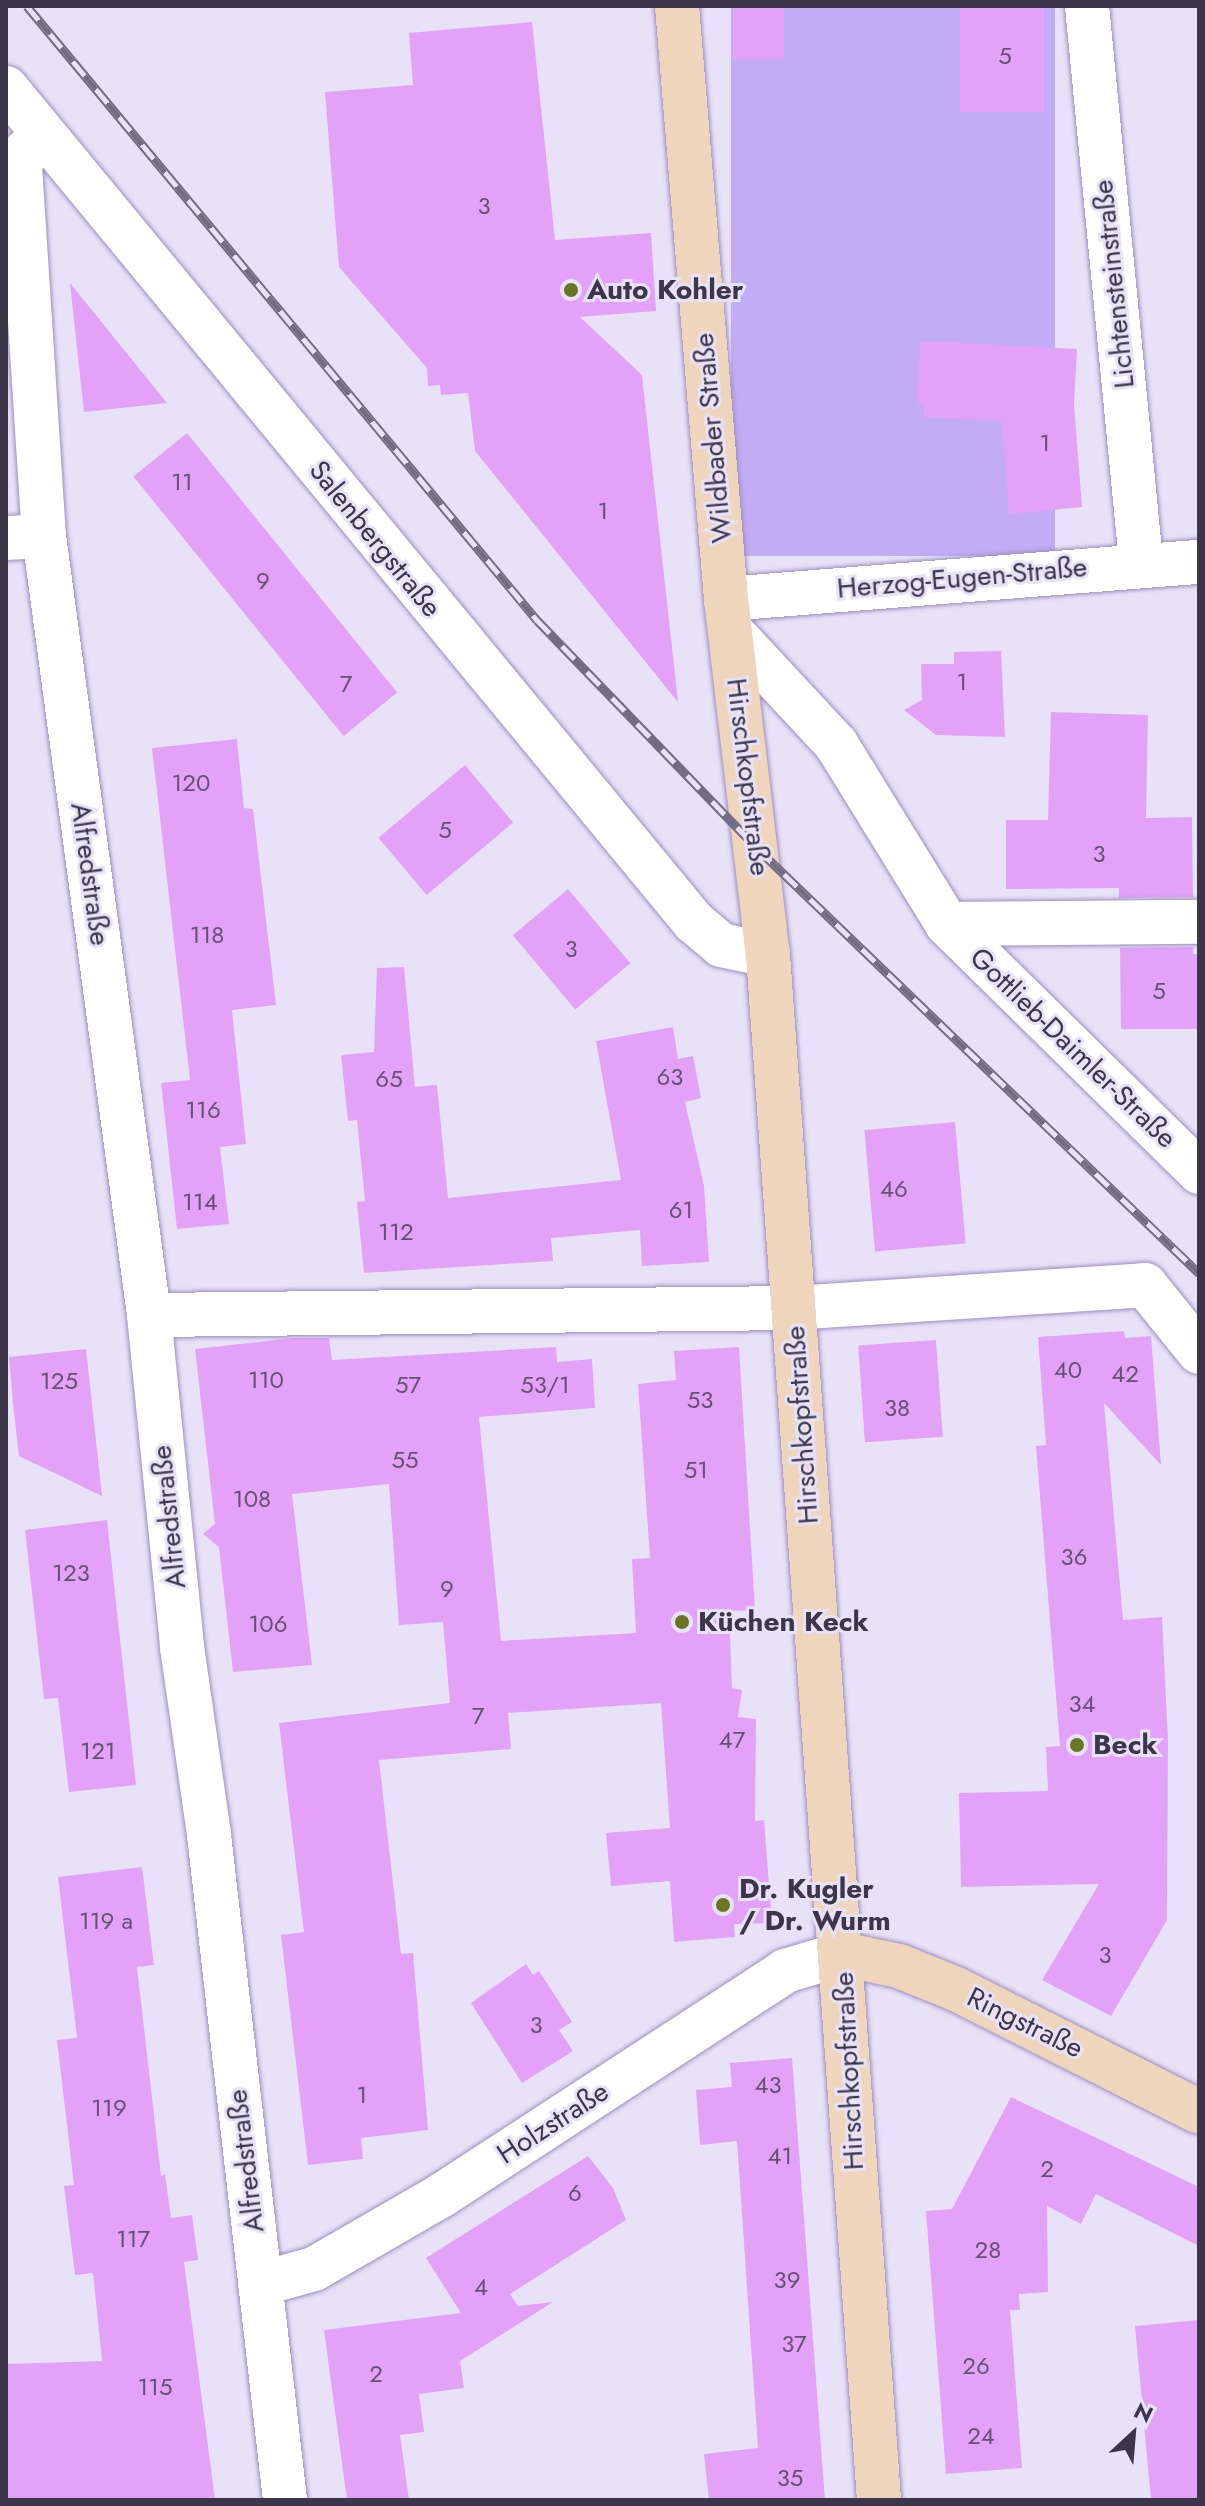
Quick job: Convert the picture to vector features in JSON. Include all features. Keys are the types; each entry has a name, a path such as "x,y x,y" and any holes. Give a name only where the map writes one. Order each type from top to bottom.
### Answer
{"main road":[{"name":"Wildbader Straße","path":"677,6 728,615"},
{"name":"Hirschkopfstraße","path":"728,615 768,955 879,2500"},
{"name":"Ringstraße","path":"842,1954 899,1966 956,1989 1199,2112"}],"street":[{"name":"Lichtensteinstraße","path":"1087,6 1141,562"},
{"name":"Salenbergstraße","path":"6,88 694,922 721,945 768,955"},
{"name":"Alfredstraße","path":"43,136 26,151 20,166 25,537 149,1315 182,1647 285,2500"},
{"name":"Herzog-Eugen-Straße","path":"728,615 1141,562 1199,562"},
{"name":"Gottlieb-Daimler-Straße","path":"728,615 836,744 947,924 1199,1172"},
{"name":"Gottlieb-Daimler-Straße","path":"947,924 1199,922"},
{"name":"Hirschkopfstraße","path":"149,1315 793,1308 1145,1285 1199,1352"},
{"name":"Holzstraße","path":"260,2284 314,2269 442,2195 785,1971 842,1954"}],"shaded area":[{"path":"731,6 1055,6 1055,556 731,556"}],"building":[{"path":"733,6 784,6 784,59 733,59"},
{"path":"960,6 1044,6 1044,112 960,112"},
{"path":"532,22 555,240 651,233 656,311 580,317 642,375 678,702 475,451 468,393 441,395 440,385 428,386 427,368 339,267 325,92 413,85 409,33"},
{"path":"70,283 167,403 84,412"},
{"path":"920,341 1077,349 1074,405 1082,507 1009,514 1002,421 924,417 924,405 917,405"},
{"path":"187,433 397,693 344,736 133,476"},
{"path":"1001,651 1005,737 936,735 904,710 922,700 921,664 954,664 954,652"},
{"path":"1051,712 1148,715 1146,818 1192,817 1193,897 1119,898 1119,888 1006,889 1006,820 1048,820"},
{"path":"237,739 244,808 253,809 276,1005 232,1010 246,1144 220,1147 229,1224 177,1229 161,1083 190,1080 152,748"},
{"path":"465,765 513,822 427,895 378,838"},
{"path":"568,889 630,963 575,1010 513,935"},
{"path":"1193,947 1193,954 1199,954 1199,1029 1121,1029 1120,948"},
{"path":"404,967 415,1087 437,1085 448,1198 621,1180 596,1041 673,1027 678,1059 693,1056 701,1098 685,1102 704,1186 709,1262 642,1266 640,1230 551,1238 553,1261 364,1273 357,1202 365,1201 357,1120 348,1121 341,1055 374,1052 377,968"},
{"path":"955,1122 966,1244 875,1251 864,1130"},
{"path":"1124,1331 1125,1338 1151,1336 1161,1465 1104,1403 1123,1620 1162,1617 1168,1740 1167,1920 1111,2016 1042,1980 1099,1884 961,1887 959,1793 1048,1791 1046,1747 1060,1746 1036,1446 1046,1445 1038,1337"},
{"path":"293,1338 329,1338 332,1360 556,1347 557,1362 592,1359 595,1408 479,1417 501,1641 636,1633 632,1559 650,1558 638,1384 676,1380 674,1351 739,1347 755,1610 729,1611 732,1688 742,1690 738,1717 756,1719 755,1821 764,1820 772,1923 734,1924 735,1937 674,1942 670,1881 611,1886 606,1833 670,1828 661,1703 508,1713 511,1749 379,1760 401,1954 413,1953 428,2130 361,2138 363,2159 308,2165 281,1935 304,1932 279,1723 450,1703 443,1622 399,1625 389,1484 292,1494 312,1665 233,1672 219,1547 203,1534 215,1524 195,1349"},
{"path":"936,1340 943,1437 865,1442 858,1345"},
{"path":"86,1349 102,1496 19,1456 13,1403 9,1357"},
{"path":"107,1520 136,1785 69,1792 58,1698 44,1699 25,1530"},
{"path":"142,1867 154,1965 137,1967 161,2176 165,2174 171,2218 192,2215 198,2260 184,2262 215,2500 6,2500 6,2364 102,2361 93,2273 75,2275 64,2186 74,2185 57,2040 77,2038 58,1877"},
{"path":"526,1964 533,1975 539,1971 572,2022 559,2030 573,2051 522,2083 471,2003"},
{"path":"792,2058 825,2500 709,2500 704,2454 758,2448 737,2141 700,2145 696,2090 732,2087 730,2063"},
{"path":"1011,2097 1199,2187 1199,2246 1096,2194 1081,2224 1047,2206 1048,2292 1019,2294 1020,2310 1010,2310 1022,2468 946,2474 926,2211 952,2209"},
{"path":"588,2156 613,2188 626,2220 510,2294 518,2306 553,2302 460,2361 464,2388 419,2394 424,2432 400,2435 409,2500 347,2500 324,2330 461,2313 426,2258"},
{"path":"1199,2320 1199,2500 1151,2500 1135,2326"}],"railway":[{"path":"27,6 537,620 758,849 1199,1273"}],"place":[{"name":"Auto Kohler","path":"571,290"},
{"name":"Küchen Keck","path":"682,1622"},
{"name":"Beck","path":"1077,1745"},
{"name":"Dr. Kugler / Dr. Wurm","path":"723,1905"}]}
